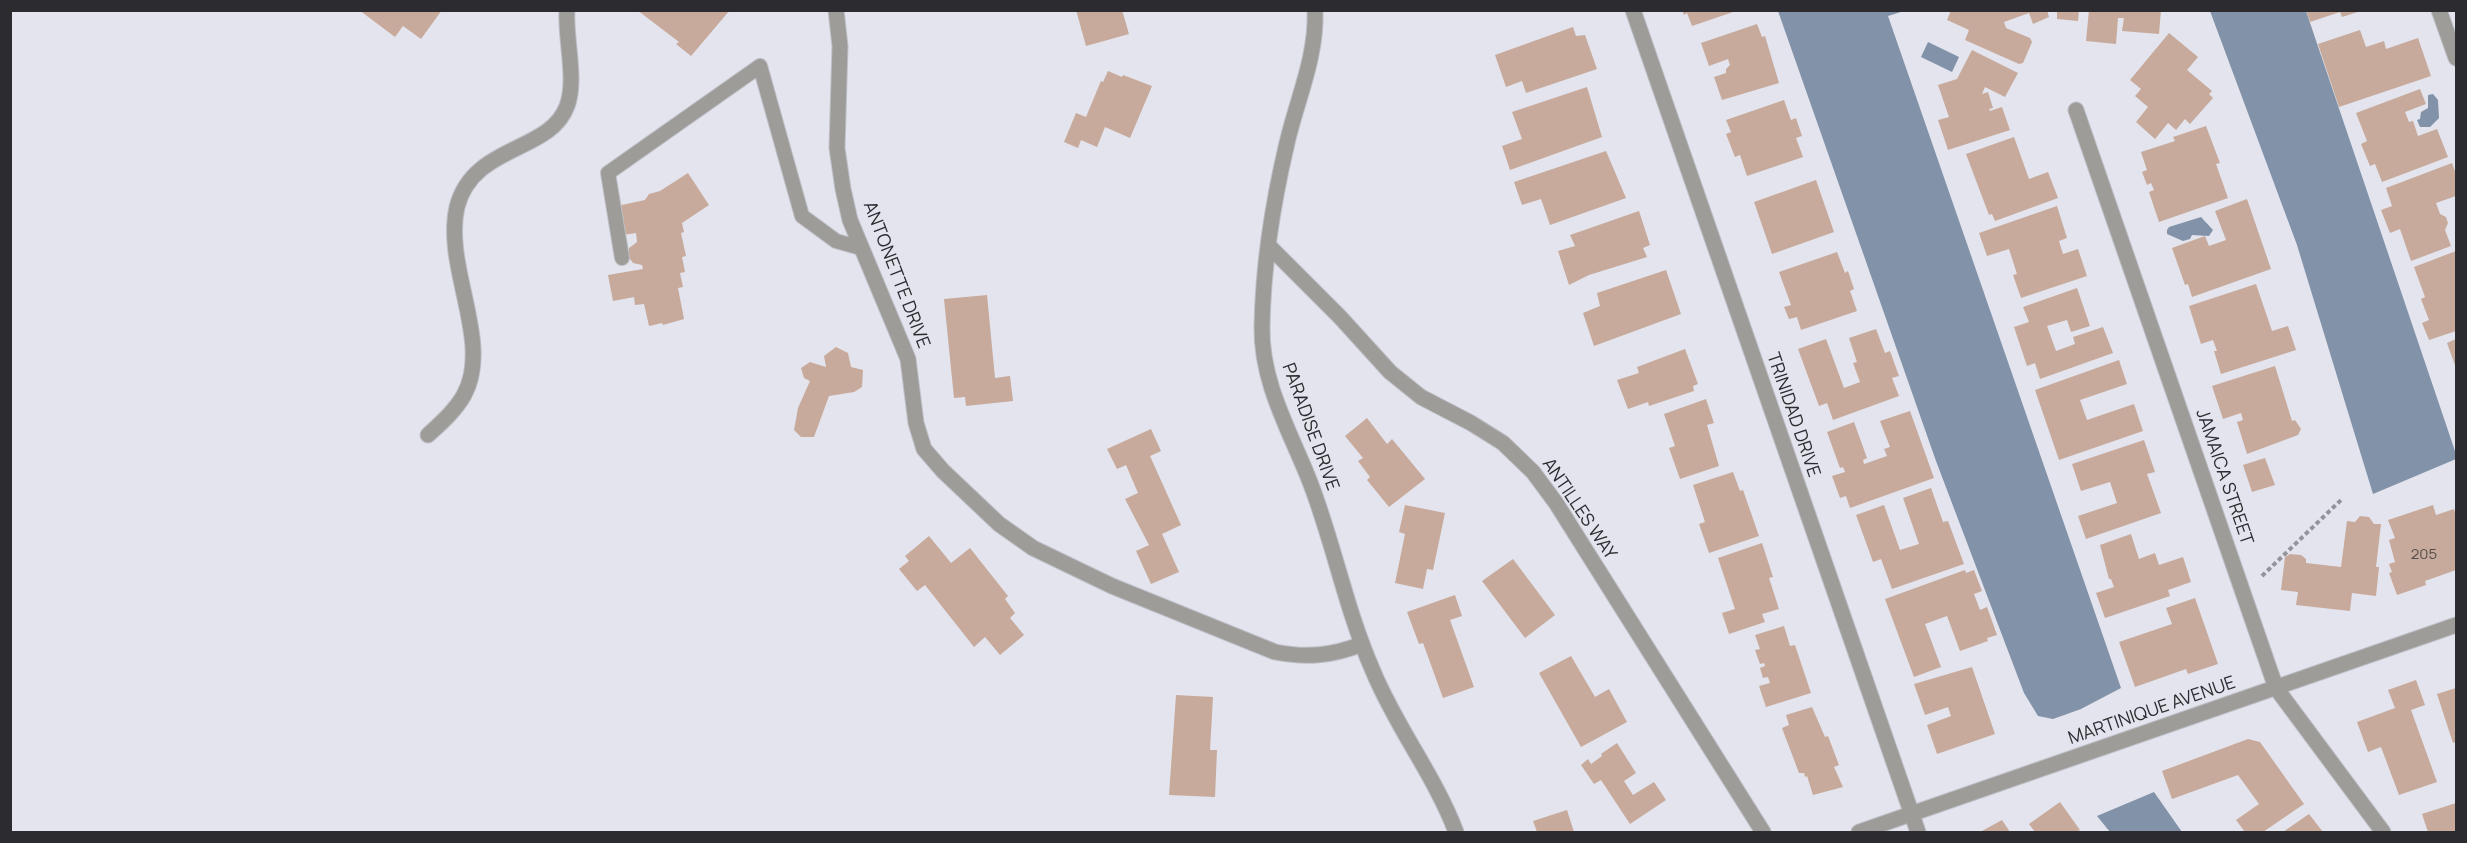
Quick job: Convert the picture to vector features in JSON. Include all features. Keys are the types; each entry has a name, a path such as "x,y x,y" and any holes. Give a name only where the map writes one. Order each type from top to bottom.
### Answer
{"street":[{"path":"428,435 456,406 470,384 473,372 473,345 454,240 458,205 467,185 484,166 502,153 539,136 559,120 565,112 569,103 570,85 567,10"},
{"name":"ANTONETTE DRIVE","path":"836,10 840,46 837,148 850,220 908,359 916,423 924,449 943,471 999,524 1033,549 1085,575 1260,647 1291,655 1320,656 1362,644"},
{"name":"PARADISE DRIVE","path":"1316,10 1312,51 1287,143 1269,246 1262,328 1269,380 1311,487 1362,644 1391,711 1440,798 1456,832"},
{"name":"TRINIDAD DRIVE","path":"1633,10 1918,832"},
{"path":"2439,10 2457,58"},
{"name":"JAMAICA STREET","path":"2076,110 2276,688 2383,832"},
{"name":"ANTILLES WAY","path":"1269,246 1404,385 1429,402 1487,432 1503,443 1533,472 1556,503 1763,832"},
{"name":"MARTINIQUE AVENUE","path":"1859,832 2457,625"}],"lane":[{"path":"622,258 608,173 760,66 802,216 836,241 861,248"}],"path":[{"path":"2262,576 2341,500"}],"water":[{"path":"1778,11 1904,11 1888,16 2121,688 2081,709 2053,719 2038,716 2024,693 1936,461"},
{"path":"2210,11 2306,11 2456,459 2373,494 2297,245"},
{"path":"1928,42 1959,57 1952,72 1921,57"},
{"path":"2433,94 2438,100 2439,118 2430,127 2420,127 2417,120 2420,119 2421,112 2428,108 2428,95"},
{"path":"2201,217 2213,230 2209,236 2192,235 2190,239 2183,241 2167,234 2169,227"},
{"path":"2154,792 2182,832 2110,832 2097,816"}],"building":[{"path":"359,10 442,10 421,39 403,26 395,37"},
{"path":"637,10 730,10 691,56 676,44 679,42"},
{"path":"1076,10 1122,10 1129,34 1086,46"},
{"path":"1682,10 1736,11 1692,26 1687,13 1684,15"},
{"path":"1951,10 2047,10 2049,17 2033,24 2029,13 2004,22 2006,28 2030,38 2032,42 2023,63 2019,64 1965,40 1969,30 1947,20"},
{"path":"2057,10 2079,10 2078,21 2057,19"},
{"path":"2089,10 2161,10 2159,34 2122,31 2124,18 2118,18 2116,44 2086,41"},
{"path":"2306,10 2361,11 2342,17 2340,12 2310,22"},
{"path":"1757,24 1762,37 1765,36 1779,83 1722,100 1714,77 1726,73 1730,65 1728,59 1709,66 1701,43"},
{"path":"1573,27 1576,36 1585,35 1597,69 1526,93 1522,81 1506,87 1495,55"},
{"path":"2360,30 2366,47 2384,41 2386,49 2418,38 2431,76 2339,107 2318,44"},
{"path":"2169,33 2198,57 2187,70 2212,91 2209,94 2213,98 2190,124 2185,119 2176,130 2168,123 2155,139 2136,122 2148,107 2135,96 2141,89 2130,80"},
{"path":"1972,50 2018,73 2005,97 1985,87 1982,94 1988,92 1993,108 1989,109 1990,111 2002,107 2010,130 1948,150 1938,120 1949,117 1938,85 1957,79"},
{"path":"1108,71 1152,86 1130,138 1105,127 1097,147 1081,140 1078,148 1064,142 1076,113 1086,117 1101,81 1103,82"},
{"path":"1587,87 1602,137 1510,170 1502,146 1522,139 1512,112"},
{"path":"2420,89 2426,104 2405,112 2409,122 2413,121 2418,136 2437,129 2448,157 2382,182 2375,164 2370,166 2361,144 2367,141 2356,113"},
{"path":"1784,100 1791,120 1796,118 1802,136 1796,138 1803,157 1747,176 1740,155 1735,157 1726,134 1731,132 1726,120"},
{"path":"2206,126 2220,163 2216,164 2228,198 2159,222 2149,192 2154,190 2151,183 2147,185 2142,172 2147,170 2141,152 2175,141 2173,137"},
{"path":"2014,137 2029,179 2048,172 2058,198 1995,221 1992,214 1989,215 1966,154"},
{"path":"1606,151 1626,198 1550,225 1541,199 1522,205 1514,182"},
{"path":"2452,163 2456,174 2456,196 2436,203 2440,214 2446,217 2448,223 2445,230 2451,246 2411,261 2400,229 2390,233 2381,210 2392,206 2386,188"},
{"path":"688,173 709,205 682,223 684,232 681,233 686,256 682,257 685,272 680,273 683,287 678,288 684,319 649,326 644,304 635,305 634,297 613,301 608,275 643,269 642,265 633,263 628,256 629,248 637,242 636,233 623,235 617,206 645,200 649,194 660,191"},
{"path":"1816,180 1834,232 1772,254 1754,202"},
{"path":"2247,199 2271,269 2192,297 2188,284 2185,285 2172,248 2205,236 2209,246 2226,240 2215,211"},
{"path":"2057,206 2067,238 2059,241 2063,254 2078,249 2087,276 2021,298 2013,275 2017,274 2009,249 1987,256 1979,233"},
{"path":"1639,211 1650,245 1643,248 1647,257 1589,275 1569,285 1558,251 1575,246 1570,235"},
{"path":"2456,251 2456,331 2429,340 2422,323 2429,320 2421,299 2425,297 2414,267"},
{"path":"1837,252 1845,273 1848,271 1854,289 1850,291 1857,311 1801,330 1797,317 1789,319 1784,307 1791,305 1779,272"},
{"path":"1666,270 1681,314 1594,346 1583,313 1600,306 1597,293"},
{"path":"2256,284 2272,331 2288,326 2296,350 2221,374 2213,340 2201,344 2189,306"},
{"path":"2077,288 2090,326 2071,332 2067,320 2047,326 2056,351 2075,344 2073,337 2103,327 2113,353 2040,379 2035,363 2027,366 2014,327 2029,322 2023,307"},
{"path":"987,295 995,378 1010,376 1013,401 966,406 965,397 954,398 944,299"},
{"path":"1876,329 1885,353 1890,351 1899,376 1892,378 1899,396 1833,420 1827,403 1819,406 1798,349 1826,339 1844,388 1860,382 1853,363 1857,362 1849,338"},
{"path":"2456,339 2456,368 2447,343"},
{"path":"836,347 848,353 851,367 863,370 862,387 854,392 829,396 814,437 801,437 794,430 798,408 810,381 804,378 801,368 810,362 826,367 824,356"},
{"path":"1685,349 1698,384 1693,386 1694,391 1649,406 1648,402 1628,409 1617,380 1639,373 1637,367"},
{"path":"2119,360 2127,384 2080,400 2087,420 2134,404 2143,431 2059,460 2035,390"},
{"path":"2275,366 2292,421 2295,420 2301,429 2298,435 2247,454 2237,422 2243,420 2241,413 2223,419 2212,386"},
{"path":"1706,399 1714,423 1707,425 1719,466 1680,479 1669,448 1675,446 1664,414"},
{"path":"1910,411 1934,478 1850,508 1846,496 1840,498 1832,476 1845,472 1843,467 1840,468 1827,432 1854,422 1867,458 1863,460 1864,464 1887,456 1884,449 1890,447 1880,421"},
{"path":"1367,418 1387,444 1392,439 1425,479 1389,507 1367,480 1370,477 1358,461 1363,458 1345,436"},
{"path":"1151,429 1161,451 1150,456 1181,525 1162,534 1179,572 1151,584 1136,551 1149,545 1125,499 1138,493 1126,465 1117,469 1107,449"},
{"path":"2144,440 2155,472 2147,474 2161,513 2086,539 2078,516 2117,503 2110,482 2081,491 2072,464"},
{"path":"2265,458 2275,485 2252,492 2243,465"},
{"path":"1733,472 1740,491 1743,490 1759,536 1709,553 1699,524 1705,522 1693,485"},
{"path":"1931,488 1943,522 1948,521 1964,564 1892,589 1881,559 1873,562 1856,515 1884,505 1900,550 1919,544 1903,498"},
{"path":"1405,505 1445,513 1433,570 1427,569 1423,589 1395,583 1405,534 1399,532"},
{"path":"2433,505 2436,515 2454,509 2456,570 2425,581 2426,585 2397,595 2389,573 2392,572 2389,564 2395,562 2389,540 2395,538 2388,520"},
{"path":"2360,516 2369,517 2374,524 2381,524 2376,567 2379,567 2376,596 2352,593 2350,611 2296,605 2298,592 2281,590 2285,557 2290,554 2301,555 2306,559 2306,563 2341,567 2347,521 2355,522"},
{"path":"2131,534 2139,559 2155,553 2159,565 2183,557 2191,582 2168,590 2170,596 2105,618 2096,593 2114,587 2109,579 2100,545"},
{"path":"929,536 951,563 970,548 1008,596 1005,599 1015,613 1010,618 1024,635 1000,655 985,637 974,647 925,585 917,591 899,569 909,561 905,556"},
{"path":"1762,543 1773,577 1769,578 1779,609 1762,614 1765,622 1729,634 1722,613 1735,609 1718,558"},
{"path":"1513,559 1555,615 1525,638 1482,581"},
{"path":"1965,570 1966,573 1974,570 1982,591 1974,594 1980,610 1987,607 1997,635 1987,638 1988,641 1960,651 1947,616 1925,624 1941,667 1914,677 1885,599"},
{"path":"1455,595 1462,616 1450,620 1474,687 1443,698 1423,643 1419,644 1407,612"},
{"path":"2195,598 2218,664 2188,674 2186,669 2135,687 2119,642 2172,624 2166,608"},
{"path":"1784,626 1790,646 1795,645 1811,693 1766,707 1759,686 1770,683 1768,677 1763,678 1760,668 1765,666 1764,663 1760,664 1755,650 1760,649 1755,635"},
{"path":"1571,656 1595,697 1609,689 1627,722 1581,747 1539,673"},
{"path":"1972,667 1995,734 1937,754 1927,725 1951,716 1948,707 1925,715 1914,684"},
{"path":"2416,680 2425,705 2411,710 2437,782 2399,795 2381,747 2368,752 2357,722 2395,708 2388,690"},
{"path":"2456,688 2456,742 2453,743 2437,694"},
{"path":"1176,695 1213,697 1210,750 1217,750 1215,797 1169,795"},
{"path":"1812,707 1825,737 1828,736 1839,765 1834,767 1843,787 1813,795 1807,776 1799,773 1782,728 1789,725 1786,715"},
{"path":"2248,739 2260,742 2304,804 2263,832 2245,832 2236,820 2259,804 2238,775 2172,799 2162,771"},
{"path":"1617,743 1636,773 1624,781 1633,795 1654,782 1666,800 1630,824 1601,780 1594,784 1581,765 1588,759 1591,764"},
{"path":"2060,802 2080,830 2076,832 2035,832 2029,824"},
{"path":"2456,803 2456,832 2428,832 2422,814"},
{"path":"1567,810 1574,832 1537,832 1533,821"},
{"path":"2309,814 2323,832 2283,832"},
{"path":"2002,820 2010,832 1980,832"}]}
